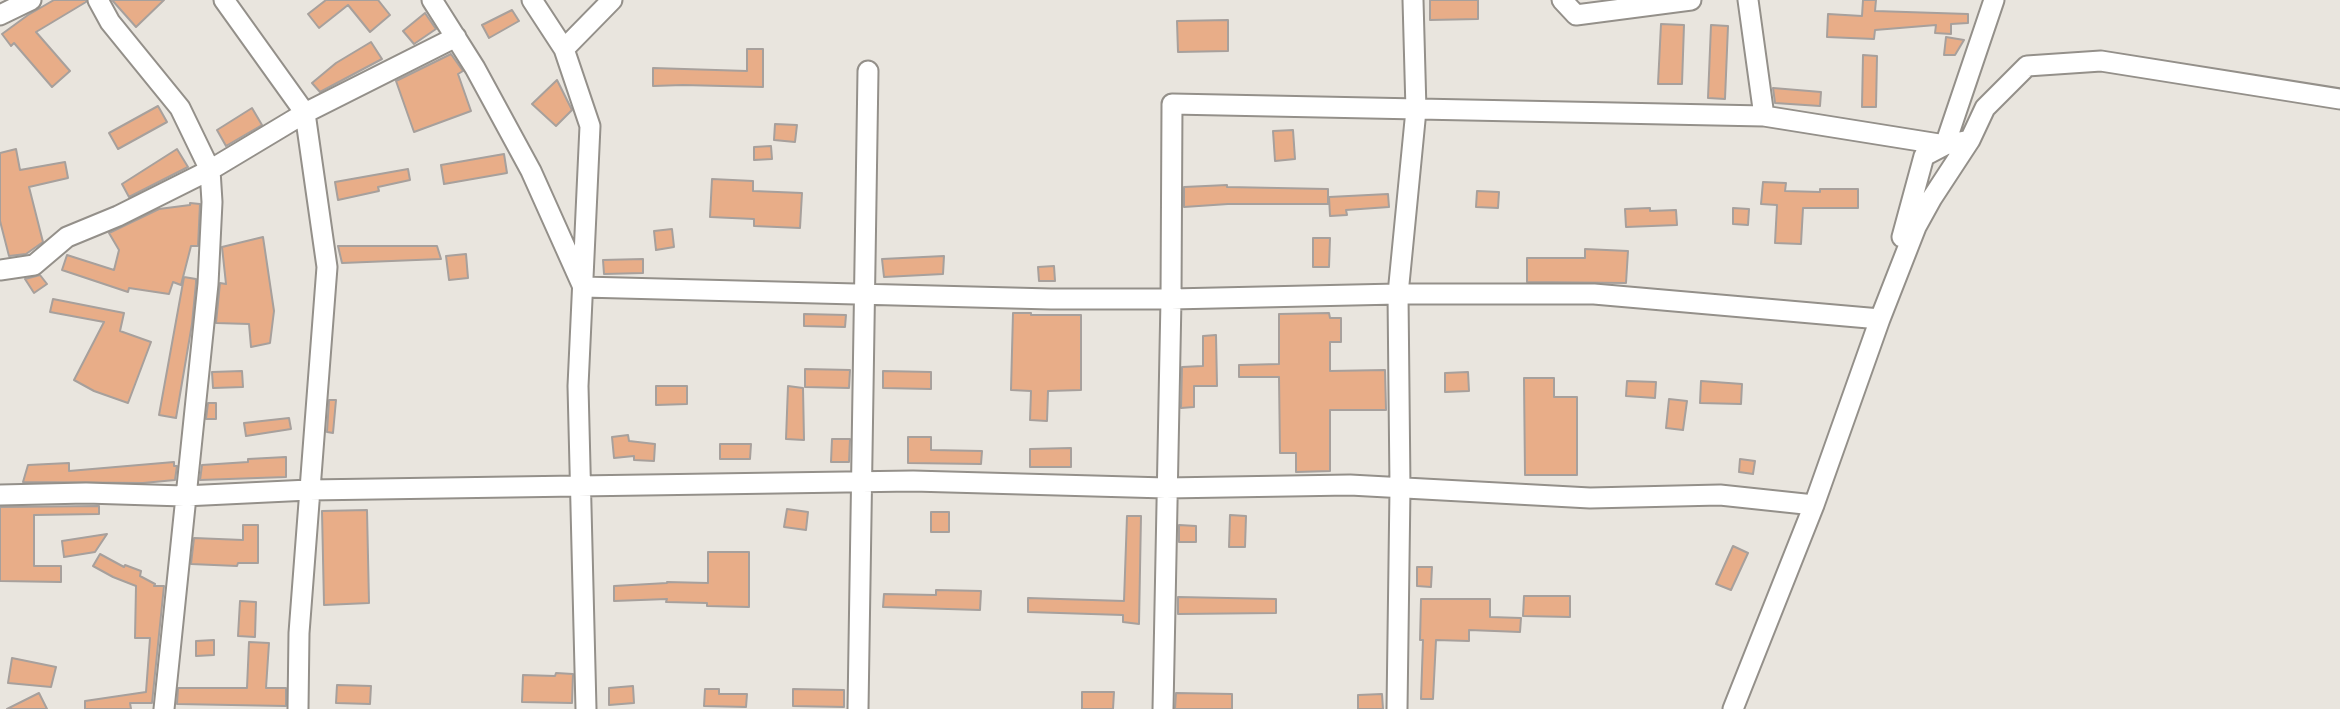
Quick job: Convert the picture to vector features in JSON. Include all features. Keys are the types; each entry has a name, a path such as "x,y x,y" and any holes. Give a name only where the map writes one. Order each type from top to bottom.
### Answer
{"street":[{"path":"98,0 110,22 180,108 210,170 212,202 208,284 164,709"},
{"path":"224,0 305,113 327,267 299,633 298,709"},
{"path":"432,0 475,68 531,171 583,286"},
{"path":"532,0 564,49 590,126 578,386 586,709"},
{"path":"564,49 612,0"},
{"path":"1397,709 1400,488 1398,294 1416,110 1413,0"},
{"path":"1562,0 1576,15 1691,0"},
{"path":"1748,0 1765,116"},
{"path":"1945,145 1994,0"},
{"path":"0,15 20,2"},
{"path":"0,271 34,265 67,237 118,216 210,170 305,113 456,37"},
{"path":"1733,709 1814,505 1880,319 1916,227 1970,140 1985,108 2028,66 2101,61 2340,99"},
{"path":"858,709 868,71"},
{"path":"1163,709 1172,104 1765,116 1945,145"},
{"path":"1880,319 1924,156 1945,145 1970,140"},
{"path":"583,286 865,295 1171,299 1398,294 1594,294 1880,319"},
{"path":"0,495 86,493 184,496 309,490 913,481 1166,488 1350,485 1590,498 1720,495 1814,505"}],"building":[{"path":"54,0 86,2 36,32 70,71 52,87 14,43 11,46 2,34"},
{"path":"112,0 164,0 136,27"},
{"path":"326,0 378,0 390,15 370,32 348,5 319,28 308,14"},
{"path":"1430,0 1478,0 1478,19 1430,20"},
{"path":"1863,0 1876,0 1875,11 1968,14 1968,23 1951,24 1951,34 1935,33 1936,25 1875,30 1874,39 1827,37 1828,14 1862,16"},
{"path":"512,10 519,21 489,38 482,25"},
{"path":"425,13 436,29 414,44 403,31"},
{"path":"1228,20 1228,51 1178,52 1177,21"},
{"path":"1661,24 1684,25 1682,84 1658,84"},
{"path":"1711,25 1728,26 1725,99 1708,98"},
{"path":"1946,37 1964,40 1955,55 1944,55"},
{"path":"371,42 382,59 320,92 312,83 336,63"},
{"path":"747,49 763,49 763,87 653,86 653,68 747,71"},
{"path":"451,54 463,71 458,74 471,111 414,132 396,81"},
{"path":"1863,55 1877,56 1876,107 1862,107"},
{"path":"557,80 572,110 556,126 532,104"},
{"path":"1773,88 1821,92 1820,106 1775,103"},
{"path":"158,106 167,122 118,149 109,133"},
{"path":"252,108 262,125 226,146 217,130"},
{"path":"775,124 797,125 795,142 774,140"},
{"path":"1293,130 1295,159 1275,161 1273,131"},
{"path":"771,146 772,159 754,160 754,147"},
{"path":"16,149 20,170 65,162 68,178 29,187 43,242 26,254 9,256 0,221 0,153"},
{"path":"177,149 188,167 129,197 122,184"},
{"path":"504,154 507,173 444,184 441,165"},
{"path":"408,169 410,180 378,187 379,191 338,200 335,182"},
{"path":"712,179 753,181 753,191 802,193 800,228 754,226 754,219 710,217"},
{"path":"1763,182 1786,183 1785,191 1858,189 1858,208 1803,208 1801,244 1775,243 1777,205 1761,204"},
{"path":"1227,185 1328,189 1328,204 1184,207 1184,187"},
{"path":"1477,191 1499,192 1498,208 1476,207"},
{"path":"1388,194 1389,207 1346,210 1347,215 1330,216 1329,197"},
{"path":"190,203 200,204 198,246 191,246 181,285 173,282 169,294 129,288 128,292 62,270 67,255 114,270 119,250 109,233 159,209"},
{"path":"1650,208 1650,211 1676,210 1677,225 1626,227 1625,209"},
{"path":"1733,208 1749,209 1748,225 1733,224"},
{"path":"672,229 674,247 656,250 654,231"},
{"path":"263,237 274,311 270,343 251,347 249,324 216,323 220,283 226,284 222,247"},
{"path":"1313,238 1330,238 1329,267 1313,267"},
{"path":"338,246 437,246 441,259 342,263"},
{"path":"1585,249 1628,251 1626,283 1527,282 1527,258 1585,258"},
{"path":"466,254 468,278 449,280 446,256"},
{"path":"944,256 943,274 884,277 882,259"},
{"path":"643,259 643,273 604,274 603,260"},
{"path":"1054,266 1055,281 1039,281 1038,267"},
{"path":"40,275 47,284 34,293 25,279"},
{"path":"184,277 196,279 196,283 176,418 159,415"},
{"path":"53,299 124,313 120,331 151,342 128,403 94,391 74,380 104,322 50,312"},
{"path":"1013,313 1081,315 1081,390 1048,391 1047,421 1030,420 1031,391 1011,390"},
{"path":"1329,313 1330,318 1341,318 1341,342 1330,342 1330,371 1385,370 1386,410 1330,410 1330,471 1296,472 1296,453 1280,453 1279,377 1239,377 1239,365 1279,364 1279,314"},
{"path":"804,314 846,315 845,327 804,326"},
{"path":"1216,335 1217,386 1194,386 1194,407 1181,408 1182,367 1203,366 1203,336"},
{"path":"805,369 850,370 849,388 805,387"},
{"path":"242,371 243,387 213,388 212,372"},
{"path":"883,371 931,372 931,389 883,388"},
{"path":"1468,372 1469,391 1445,392 1445,373"},
{"path":"1524,378 1554,378 1554,397 1577,397 1577,475 1525,475"},
{"path":"1627,381 1656,382 1655,398 1626,396"},
{"path":"1701,381 1742,384 1741,404 1700,403"},
{"path":"656,386 687,386 687,404 656,405"},
{"path":"788,386 803,388 804,440 786,439"},
{"path":"1669,399 1687,401 1683,430 1666,428"},
{"path":"329,400 336,400 333,433 327,432"},
{"path":"208,403 216,403 216,419 206,419"},
{"path":"289,418 291,429 246,436 244,423"},
{"path":"628,435 629,441 655,444 654,461 634,460 634,456 614,458 612,437"},
{"path":"908,437 931,437 931,450 982,451 981,464 908,463"},
{"path":"832,439 850,439 849,462 831,462"},
{"path":"720,444 751,444 750,459 720,459"},
{"path":"1071,448 1071,467 1030,467 1030,449"},
{"path":"286,457 286,477 200,480 202,465"},
{"path":"1740,459 1755,461 1753,474 1739,472"},
{"path":"174,462 174,466 177,466 175,480 143,483 23,482 28,465 69,463 69,471"},
{"path":"99,506 99,514 34,515 34,566 61,566 61,582 0,581 0,507"},
{"path":"787,509 808,512 806,530 784,527"},
{"path":"367,510 369,603 324,605 322,511"},
{"path":"931,512 949,512 949,532 931,532"},
{"path":"1230,515 1246,516 1245,547 1229,547"},
{"path":"1127,516 1141,516 1139,624 1123,622 1123,615 1028,612 1028,598 1124,601"},
{"path":"243,525 258,525 258,563 238,563 237,566 191,564 194,538 243,540"},
{"path":"1179,525 1196,526 1196,542 1179,542"},
{"path":"107,534 95,552 64,557 62,541"},
{"path":"1733,546 1748,553 1731,590 1716,584"},
{"path":"708,552 749,552 749,607 666,602 667,599 614,601 614,586 667,582 708,583"},
{"path":"100,554 124,567 125,565 141,571 140,576 155,584 154,586 164,586 152,703 130,703 131,709 85,709 85,701 146,692 150,638 135,638 136,586 93,566"},
{"path":"1417,567 1432,567 1431,587 1417,586"},
{"path":"936,590 981,591 980,610 883,607 884,594 936,595"},
{"path":"1524,596 1570,596 1570,617 1523,616"},
{"path":"1178,597 1276,599 1276,613 1178,614"},
{"path":"1421,599 1490,599 1490,617 1521,618 1520,632 1469,630 1469,641 1436,640 1433,699 1421,699"},
{"path":"240,601 256,602 255,637 238,636"},
{"path":"214,640 214,655 196,656 196,641"},
{"path":"249,642 269,643 266,688 286,688 286,706 177,704 178,688 247,688"},
{"path":"12,658 56,667 51,687 8,683"},
{"path":"556,673 573,674 572,703 522,702 523,675 555,676"},
{"path":"337,685 371,686 370,704 336,703"},
{"path":"633,686 634,703 609,705 609,688"},
{"path":"705,689 719,689 719,694 747,694 746,707 704,706"},
{"path":"793,689 844,690 844,707 793,706"},
{"path":"1082,692 1114,692 1113,709 1082,709"},
{"path":"39,693 47,709 7,709"},
{"path":"1176,693 1232,694 1232,709 1175,709"},
{"path":"1382,694 1383,709 1358,709 1358,695"}]}
